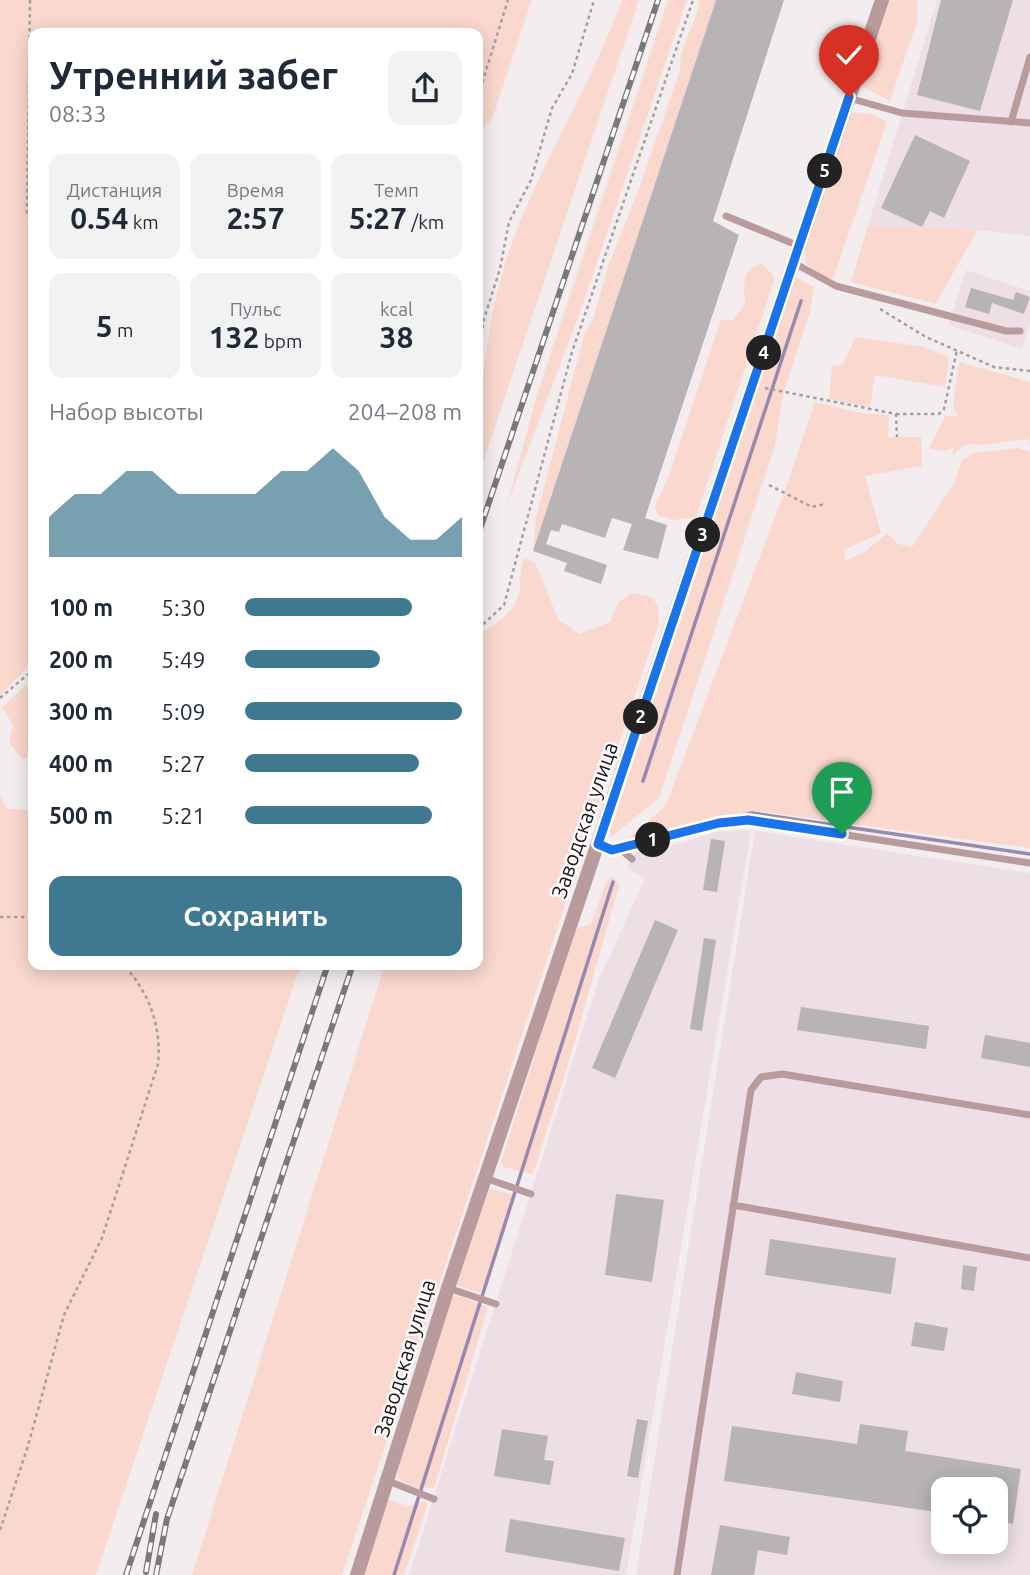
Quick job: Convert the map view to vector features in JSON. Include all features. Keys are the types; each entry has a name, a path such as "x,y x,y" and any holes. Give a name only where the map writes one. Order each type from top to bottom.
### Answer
{"street":[{"name":"Заводская улица","path":"357,1575 448,1288 882,0"}],"lane":[{"path":"1011,121 1030,57"},
{"path":"849,97 902,113 1030,123"},
{"path":"726,216 800,246"},
{"path":"794,263 836,286 1006,331 1020,331"},
{"path":"598,844 612,850 719,823 748,820 1030,863"},
{"path":"619,848 632,859"},
{"path":"677,1575 751,1090 761,1077 782,1074 1030,1115"},
{"path":"485,1178 531,1194"},
{"path":"733,1205 1030,1258"},
{"path":"448,1288 496,1304"},
{"path":"388,1481 434,1499"}],"path":[{"path":"30,0 30,28"},
{"path":"483,80 508,0"},
{"path":"483,325 500,269 509,222 531,180 552,108 572,74 594,0"},
{"path":"483,624 504,605 572,352 693,0"},
{"path":"28,141 28,215"},
{"path":"873,307 892,313 926,337 994,367 1028,371"},
{"path":"754,384 783,394 800,394 830,403 896,414 939,414 944,410 957,350"},
{"path":"896,414 897,437"},
{"path":"769,485 813,507 825,504"},
{"path":"0,698 28,674"},
{"path":"0,916 28,917"},
{"path":"0,1530 28,1446 64,1315 102,1238 158,1064 160,1044 156,1023 146,997 126,970"}],"shaded area":[{"path":"0,0 532,0 492,119 483,129 483,28 28,28 28,667 0,695"},
{"path":"622,0 639,0 483,462 483,374 492,318 507,256 530,198 611,29"},
{"path":"668,0 687,0 580,312 506,508 539,388"},
{"path":"700,0 716,0 533,551 536,518 585,332 593,320 608,267 640,186 680,70 682,52"},
{"path":"887,0 917,0 918,19 890,101 862,86"},
{"path":"937,0 1030,0 1030,236 977,230 868,226"},
{"path":"849,112 871,114 887,122 833,279 819,274 806,263 805,251"},
{"path":"868,226 977,230 936,304 851,282"},
{"path":"762,264 775,277 696,517 674,520 658,515 655,506 670,473 721,320 733,320 745,305 744,286 747,274 750,269"},
{"path":"966,270 1030,291 1030,322 1022,349 948,325"},
{"path":"795,276 814,287 810,312 783,394 775,446 659,798 611,837 610,832"},
{"path":"856,337 924,347 949,358 945,387 875,375 870,407 829,399 832,366 843,364"},
{"path":"959,362 1030,382 1030,442 1028,439 982,445 967,444 953,455 953,448 943,451 929,448 945,416 957,416 953,404"},
{"path":"815,402 865,414 889,415 888,437 921,437 922,466 865,476 881,533 844,550 845,561 866,551 887,533 898,544 912,547 954,483 962,460 973,453 1018,448 1030,452 1030,848 756,811 716,816 624,843 666,805 787,485"},
{"path":"524,558 535,562 558,619 579,634 610,622 619,602 632,593 652,597 658,606 659,623 342,1575 192,1575 383,970 483,970 483,632 511,610 518,595"},
{"path":"28,684 28,757 22,760 9,742 13,725 2,707"},
{"path":"0,796 7,809 28,810 28,970 299,970 96,1575 0,1575"},
{"path":"751,830 626,1575 409,1575 599,979 645,879 627,867 637,850 656,851 719,831"},
{"path":"755,831 1030,873 1030,1575 636,1575"},
{"path":"614,877 619,886 567,1068 533,1174 503,1167 501,1162 575,929 591,924 607,880"},
{"path":"490,1188 513,1195 481,1293 454,1284"},
{"path":"456,1295 488,1307 434,1488 413,1487 397,1478 399,1466 450,1298"},
{"path":"387,1499 407,1507 424,1501 428,1504 404,1575 362,1575"}],"building":[{"path":"716,0 784,0 713,221 739,235 645,518 667,525 658,559 623,550 632,524 612,518 605,538 562,524 559,532 551,530 546,544 607,565 601,584 564,571 567,563 533,551"},
{"path":"941,0 1013,0 980,111 917,95"},
{"path":"915,135 970,161 944,218 930,211 922,227 881,208"},
{"path":"971,288 1013,300 1016,292 1030,297 1024,314 992,303 989,314 965,307"},
{"path":"711,839 725,841 717,892 703,890"},
{"path":"655,920 678,930 615,1078 592,1068"},
{"path":"704,938 716,940 702,1031 690,1029"},
{"path":"801,1007 929,1026 926,1049 797,1030"},
{"path":"985,1035 1030,1043 1030,1067 981,1058"},
{"path":"616,1194 664,1200 652,1282 605,1275"},
{"path":"770,1239 896,1258 891,1294 765,1275"},
{"path":"963,1265 977,1267 974,1291 961,1289"},
{"path":"915,1322 948,1328 944,1351 911,1346"},
{"path":"796,1372 843,1381 840,1402 792,1394"},
{"path":"637,1419 648,1421 638,1478 627,1476"},
{"path":"860,1424 908,1431 905,1451 1021,1469 1013,1524 1008,1523 1008,1477 931,1477 931,1511 724,1481 732,1426 857,1444"},
{"path":"502,1429 548,1436 544,1460 554,1461 550,1485 494,1476"},
{"path":"510,1519 625,1538 619,1571 505,1552"},
{"path":"720,1525 790,1537 787,1555 758,1550 754,1575 711,1575"}],"waterway":[{"path":"643,781 801,301"},
{"path":"727,819 752,813 1030,854"},
{"path":"394,1575 613,882"}],"railway":[{"path":"483,520 658,0"},
{"path":"126,1575 326,970"},
{"path":"156,1575 167,1519 351,970"},
{"path":"146,1572 156,1514"}],"route":[{"path":"842,834 748,820 719,823 612,850 598,844 849,97"}]}
